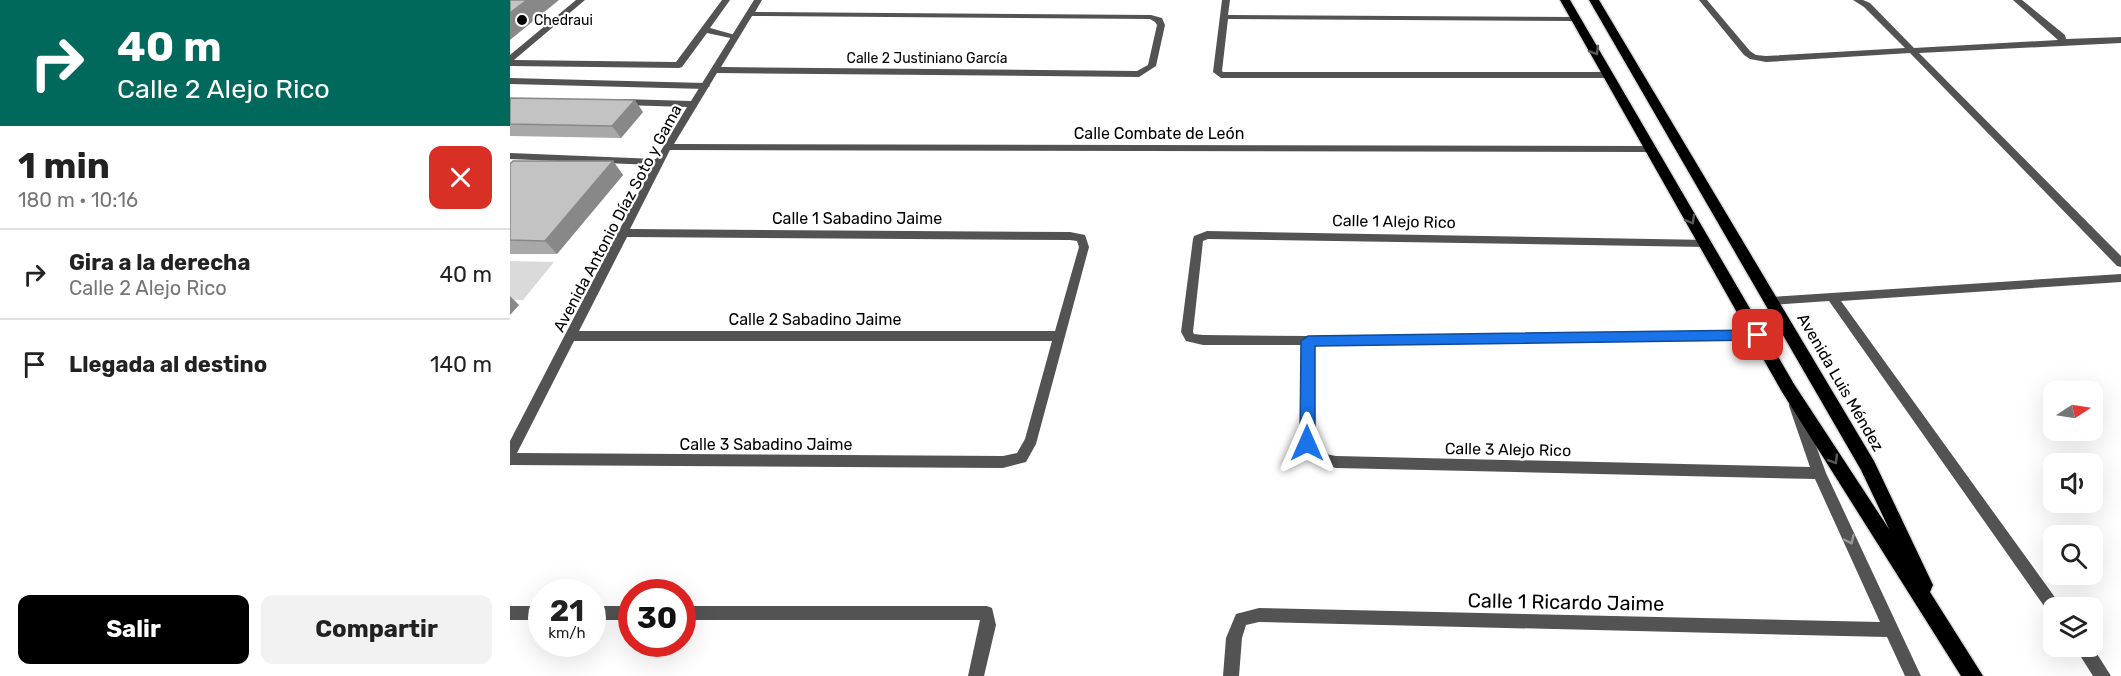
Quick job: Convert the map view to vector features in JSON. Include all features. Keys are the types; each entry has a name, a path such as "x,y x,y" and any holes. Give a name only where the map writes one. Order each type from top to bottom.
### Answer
{"main road":[{"name":"Avenida Luis Méndez","path":"1565,0 1788,388 1973,676"},
{"name":"Avenida Luis Méndez","path":"1594,0 1868,466 1949,636"}],"street":[{"path":"510,61 581,0"},
{"path":"510,61 679,65 726,0"},
{"name":"Avenida Antonio Díaz Soto y Gama","path":"510,456 667,147 758,0"},
{"path":"1226,0 1216,72 1221,75 1608,75"},
{"path":"1702,0 1753,57 1776,59 2121,40"},
{"path":"1857,0 1866,5 2121,263"},
{"path":"2016,0 2062,37 2062,42"},
{"name":"Calle 2 Justiniano García","path":"714,70 1139,74 1152,66 1161,25 1159,20 1151,17 749,14"},
{"path":"1223,17 1576,19"},
{"path":"705,30 735,36"},
{"path":"510,81 705,86"},
{"path":"612,102 693,104"},
{"name":"Calle Combate de León","path":"667,147 1650,149"},
{"path":"510,156 660,162"},
{"name":"Calle 1 Sabadino Jaime","path":"623,233 1070,236 1081,238 1084,246 1059,336"},
{"name":"Calle 1 Alejo Rico","path":"1308,341 1190,338 1187,332 1198,239 1208,235 1705,243"},
{"path":"1771,301 2121,278"},
{"path":"1833,298 2046,597"},
{"path":"1308,341 1758,335"},
{"name":"Calle 2 Sabadino Jaime","path":"572,336 1059,336"},
{"name":"Calle 3 Sabadino Jaime","path":"510,456 1003,462 1021,458 1031,441 1059,336"},
{"name":"Calle 3 Alejo Rico","path":"1308,341 1307,443 1316,458 1336,462 1818,472"},
{"name":"Avenida Luis Méndez","path":"1788,388 1818,472 1913,676"},
{"path":"510,613 528,613"},
{"path":"696,613 987,613 988,625 976,676"},
{"name":"Calle 1 Ricardo Jaime","path":"1232,676 1234,638 1241,619 1259,615 1892,630"},
{"path":"2090,657 2103,676"}],"shaded area":[{"path":"510,261 554,262 523,300 510,300"}],"building":[{"path":"510,0 527,0 510,13"},
{"path":"510,98 635,100 612,126 510,124"},
{"path":"513,161 613,161 545,241 510,240 510,164"}],"place":[{"name":"Chedraui","path":"522,20"}],"route":[{"path":"1307,443 1308,341 1758,335"}]}
